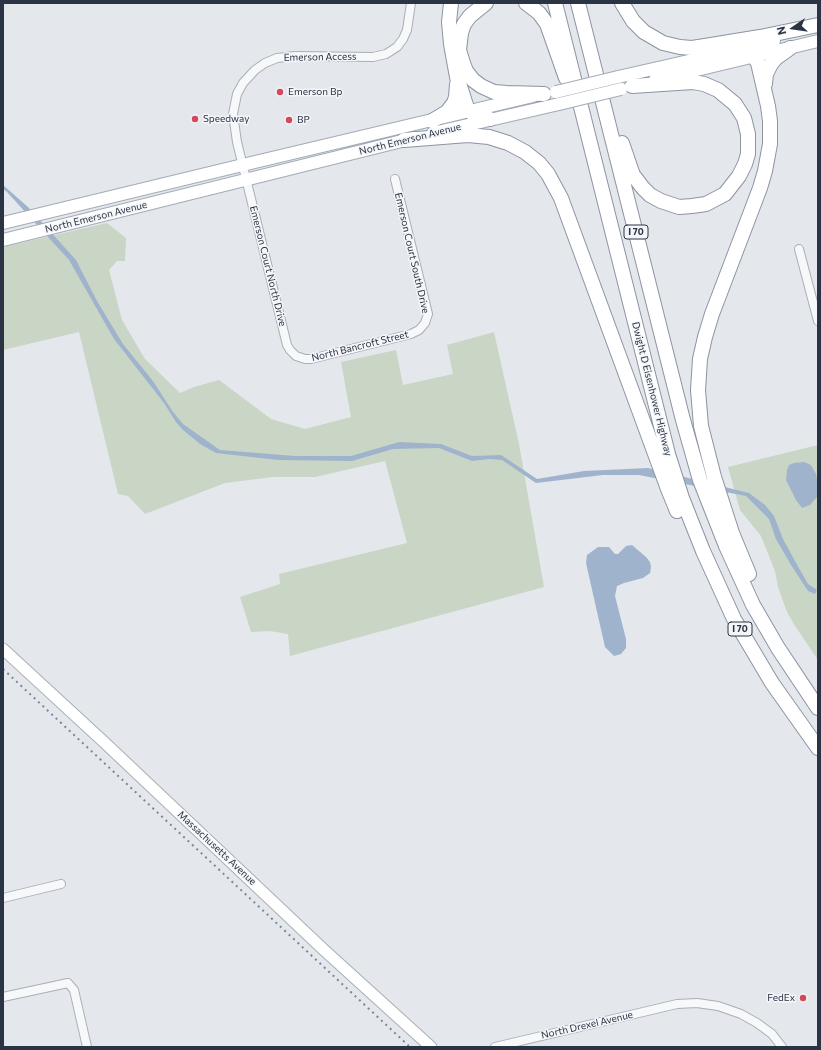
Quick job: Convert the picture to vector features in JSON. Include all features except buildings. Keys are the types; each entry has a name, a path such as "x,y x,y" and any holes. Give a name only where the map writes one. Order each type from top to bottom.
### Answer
{"highway":[{"path":"451,3 449,22 450,39 457,77 465,102 470,112 476,116 490,119"},
{"path":"486,3 470,16 464,24 460,37 460,54 462,63 468,74 481,86 494,92 550,93"},
{"path":"526,3 539,13 550,29 601,184"},
{"name":"Dwight D Eisenhower Highway","path":"555,3 668,454 676,497"},
{"name":"I 70","path":"578,3 694,461 709,505 730,556 753,604 778,648 818,708"},
{"path":"622,3 633,21 644,32 663,43 680,47 692,48 710,46 818,25"},
{"path":"764,88 766,74 769,67 776,58 790,48"},
{"path":"741,49 749,50 758,63 768,106 770,144 765,171 754,206 712,314 705,337 700,359 698,385 699,413 710,465 742,559 800,683"},
{"path":"591,54 631,169 636,179 646,192 661,201 674,206 684,207 706,204 724,194 739,176 745,164 748,150 746,123 734,104 718,90 699,83 682,82 626,87"},
{"path":"432,121 447,112 454,103 456,97 457,77"},
{"path":"404,140 468,135 489,137 508,143 525,152 548,174 561,198 654,450 676,497"},
{"name":"I 70","path":"676,497 683,523 740,630 768,678 818,748"}],"main road":[{"name":"North Emerson Avenue","path":"3,240 62,225 245,172 432,121 818,30"},
{"name":"North Emerson Avenue","path":"3,223 49,212 404,140 818,41"},
{"name":"Massachusetts Avenue","path":"3,649 324,950 431,1047"}],"street":[{"name":"Emerson Access","path":"245,172 234,130 234,107 237,94 243,83 255,70 274,59 288,56 380,56 392,51 400,44 407,30 411,3"},
{"name":"Emerson Court North Drive","path":"245,172 287,345 296,356"},
{"name":"Emerson Court South Drive","path":"395,179 428,314 427,320 423,327"},
{"path":"799,249 818,321"},
{"name":"North Bancroft Street","path":"296,356 305,359 313,358 411,334 423,327"},
{"path":"3,898 61,884"},
{"path":"3,998 68,983 74,990 88,1047"},
{"name":"North Drexel Avenue","path":"495,1047 677,1004 697,1003 718,1006 741,1014 772,1034 782,1047"}],"green space":[{"path":"107,223 126,238 125,261 117,261 109,270 122,320 145,359 180,393 194,387 219,380 271,419 305,429 351,417 341,362 396,350 403,385 453,374 447,345 494,332 519,444 544,587 290,656 288,634 270,631 251,632 240,597 280,584 279,574 407,543 385,461 315,477 273,477 225,483 145,514 128,496 118,494 79,332 3,350 3,247"},
{"path":"818,445 818,660 787,612 778,587 775,571 761,536 740,510 728,467"}],"water":[{"path":"3,185 28,207 76,260 97,301 123,344 153,381 173,412 183,424 220,450 295,456 351,456 399,442 441,444 472,456 501,455 537,479 584,471 648,468 749,493 765,505 774,516 783,539 808,584 817,590 815,594 808,591 791,565 776,539 769,519 746,496 639,475 603,475 536,483 502,460 489,459 472,461 439,448 393,449 352,461 278,460 216,453 200,444 176,422 164,403 114,339 69,260 3,189"},
{"path":"804,462 811,465 816,474 818,485 817,497 810,505 802,508 796,500 786,480 789,465"},
{"path":"632,545 646,557 650,562 651,567 650,573 643,578 617,586 615,596 626,639 626,648 621,654 614,656 605,647 586,563 587,555 598,547 609,547 615,554 618,554 626,546"}],"railway":[{"path":"3,669 410,1047"}],"place":[{"name":"Emerson Bp","path":"280,92"},
{"name":"Speedway","path":"195,119"},
{"name":"BP","path":"289,120"},
{"name":"FedEx","path":"803,998"}]}
